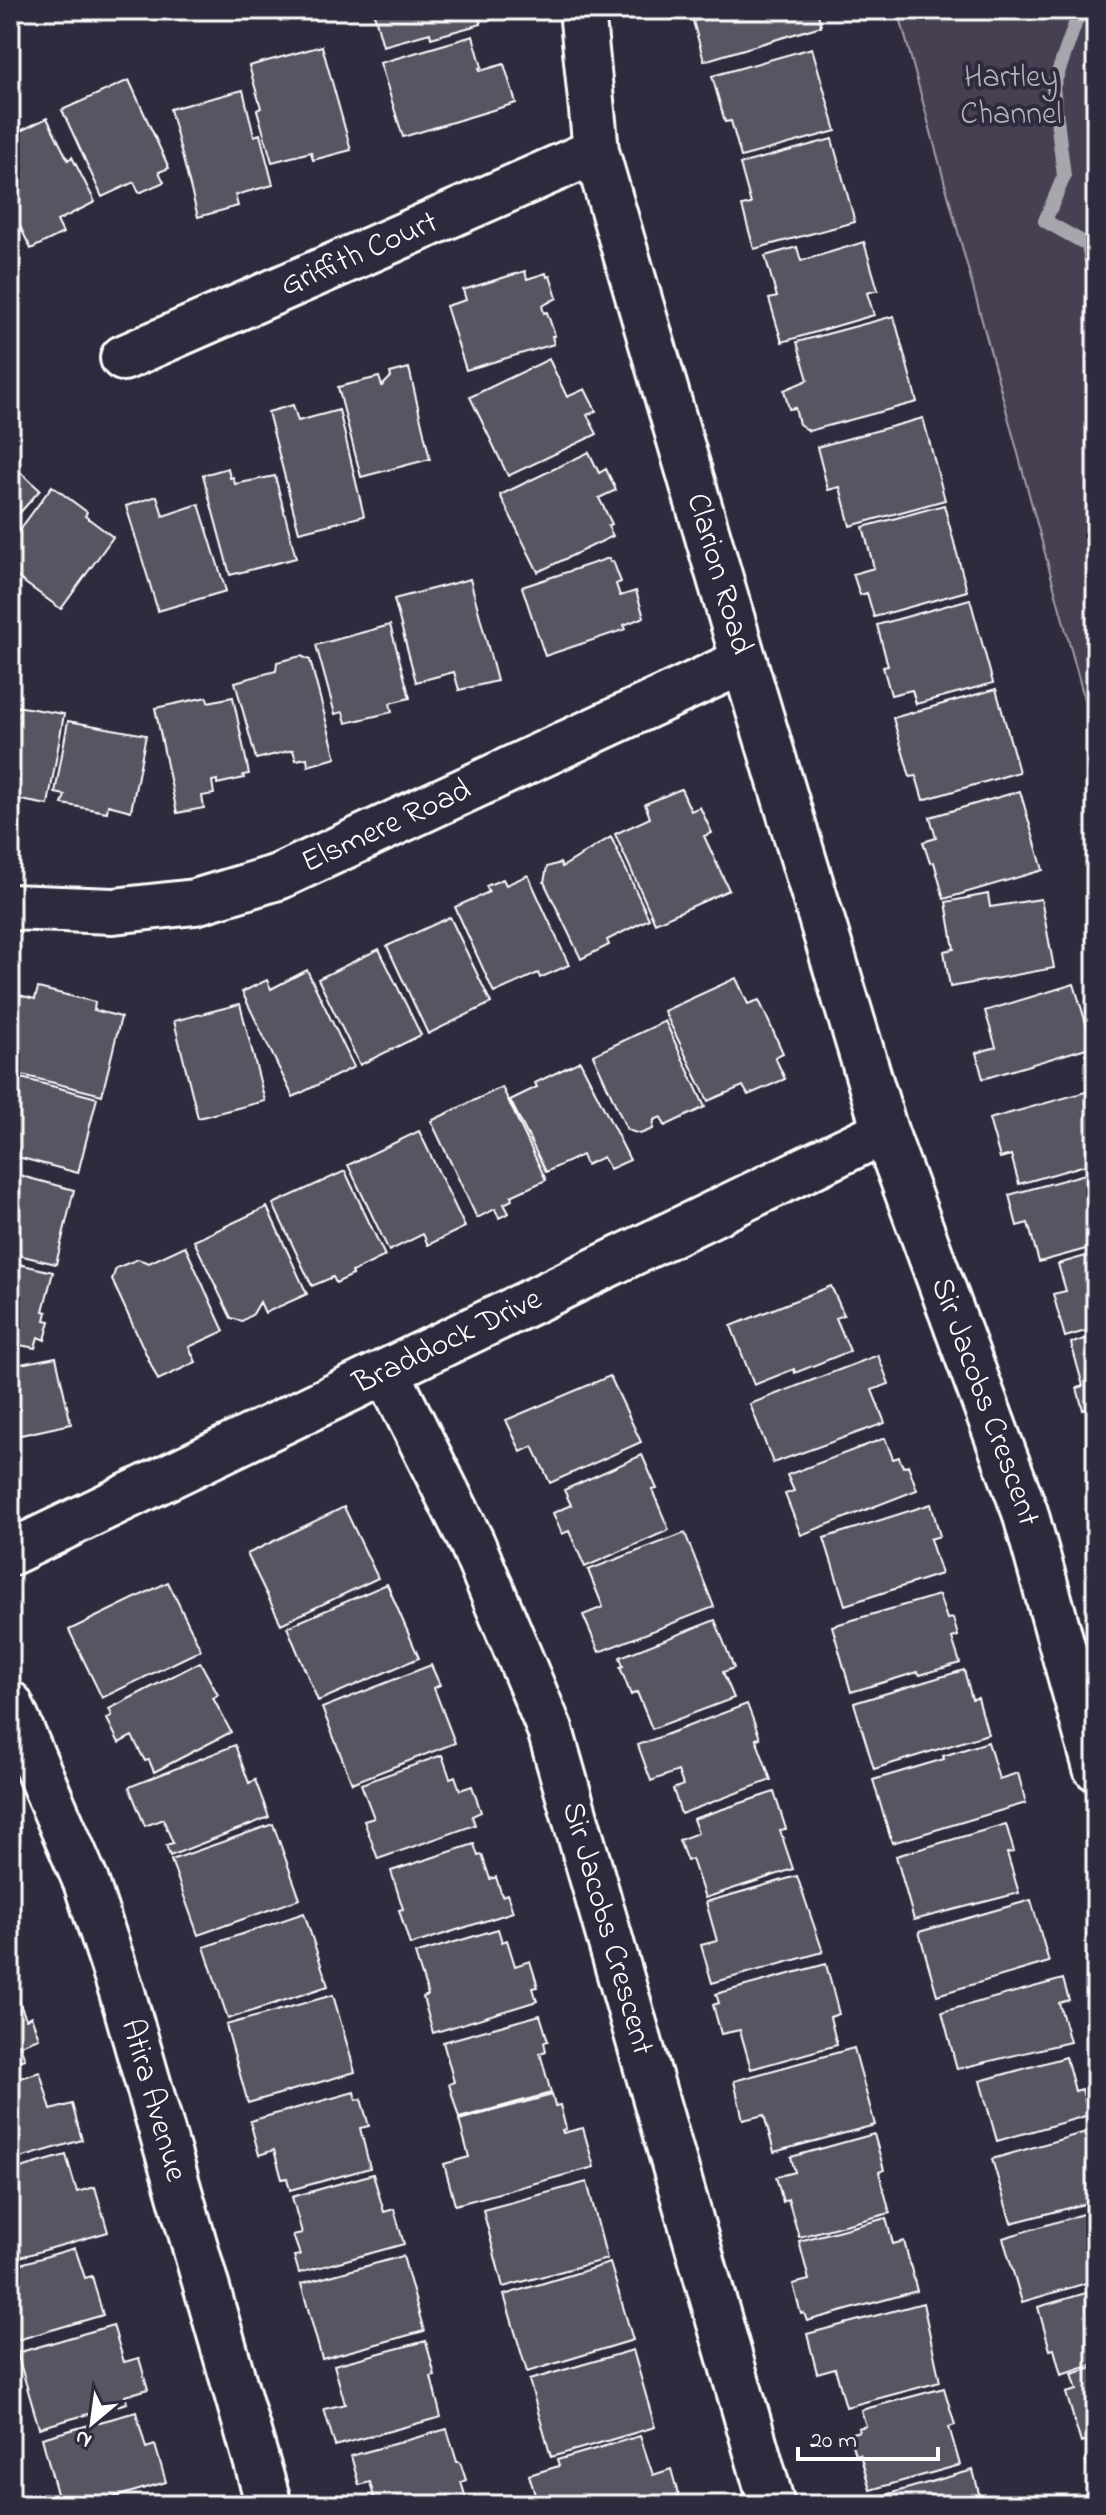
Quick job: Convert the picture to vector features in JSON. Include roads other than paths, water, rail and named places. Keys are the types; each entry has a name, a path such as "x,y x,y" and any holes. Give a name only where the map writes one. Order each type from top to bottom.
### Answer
{"street":[{"name":"Clarion Road","path":"582,10 596,151 885,1131"},
{"name":"Griffith Court","path":"123,358 596,151"},
{"name":"Elsmere Road","path":"10,907 113,911 181,904 278,877 744,661"},
{"name":"Braddock Drive","path":"10,1553 885,1131"},
{"name":"Sir Jacobs Crescent","path":"885,1131 1025,1512 1096,1768"},
{"name":"Sir Jacobs Crescent","path":"387,1372 472,1543 550,1730 772,2505"},
{"name":"Atira Avenue","path":"10,1704 86,1882 122,1992 269,2505"}],"waterway":[{"path":"1080,10 1053,87 1064,176 1045,221 1088,245 1096,289"}],"park label":[{"name":"Hartley Channel","path":"1011,96"}]}
